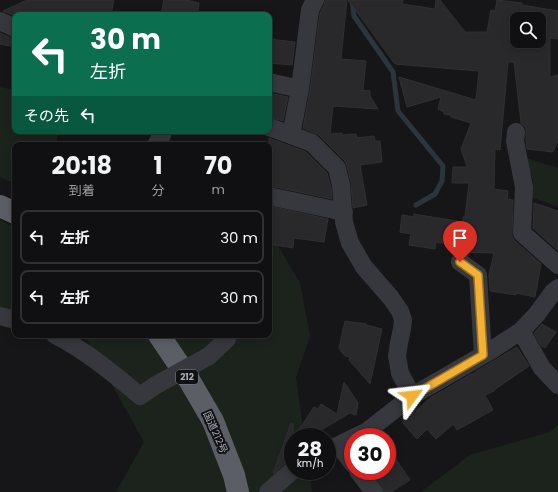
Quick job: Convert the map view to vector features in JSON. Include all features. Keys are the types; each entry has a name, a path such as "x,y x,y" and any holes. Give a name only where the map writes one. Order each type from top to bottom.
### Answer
{"highway":[{"path":"0,206 12,212"},
{"name":"国道212号","path":"161,338 188,378 213,421 234,475 238,492"}],"street":[{"path":"291,135 300,88 310,10 315,0"},
{"path":"0,21 12,27"},
{"path":"272,83 300,88"},
{"path":"272,128 312,142 337,168 341,185 344,222 350,243 364,267 391,298 400,311 403,320 397,356 400,373 412,396"},
{"path":"516,132 515,141 524,187 522,233 558,264"},
{"path":"272,197 344,212"},
{"path":"460,262 478,275 483,355"},
{"path":"343,443 366,432 412,396 521,331 558,288"},
{"path":"0,316 12,319"},
{"path":"521,331 542,368 558,385"},
{"path":"62,338 68,341 115,375 140,396 156,385 209,356 227,339 226,338"},
{"path":"268,492 284,478"},
{"path":"365,480 374,492"}],"shaded area":[{"path":"0,87 12,89 12,134 57,134 57,142 12,142 12,181 8,181 0,177"},
{"path":"526,158 558,168 558,207 531,197 533,181"},
{"path":"0,220 12,226 12,314 0,308"},
{"path":"272,236 300,283 310,336 296,377 303,428 284,428 284,480 310,480 312,492 116,492 144,442 86,338 272,338"},
{"path":"558,425 558,492 421,492 470,455 550,432"}],"building":[{"path":"27,0 114,0 112,12 12,12 12,15 3,11"},
{"path":"164,0 187,0 199,3 198,12 162,12"},
{"path":"325,0 347,0 341,59 366,61 363,90 370,91 370,96 378,109 333,106 330,134 356,134 357,138 374,136 375,141 380,141 382,162 360,165 367,205 353,208 351,183 345,161 319,135 303,128 310,90 320,13"},
{"path":"348,0 403,0 402,4 435,9 436,0 440,0 465,32 487,32 491,10 495,11 497,0 522,3 522,5 558,11 558,39 550,38 550,77 558,75 558,141 553,152 527,149 526,128 521,123 514,62 508,62 500,150 495,149 494,189 508,191 507,199 513,200 512,237 541,264 535,297 516,293 516,295 490,291 489,275 494,253 461,252 461,247 436,242 435,249 409,245 411,234 400,232 402,215 414,217 414,214 463,222 463,217 465,217 469,183 452,183 453,167 467,167 461,149 471,123 451,117 451,115 444,114 443,111 438,109 441,97 407,107 399,77 476,100 479,71 395,64"},
{"path":"0,33 12,38 12,46 0,44"},
{"path":"272,39 295,42 292,65 272,63"},
{"path":"272,94 288,97 283,121 272,118"},
{"path":"269,138 306,152 327,173 331,187 332,199 272,187 272,142 269,142"},
{"path":"534,203 558,211 558,251 533,228"},
{"path":"272,207 328,219 324,242 294,238 293,248 272,244"},
{"path":"345,321 366,324 382,329 370,384 349,360 350,357 345,356 339,348"},
{"path":"542,324 556,332 545,348 541,346 534,333"},
{"path":"517,347 529,366 494,391 485,395 493,410 457,430 453,424 436,439 427,429 417,439 402,422 430,398"},
{"path":"344,382 358,403 356,415 350,413 324,428 300,428 314,407 318,409 321,404 337,414"},
{"path":"291,423 293,424 293,428 289,428"},
{"path":"284,443 284,464 273,474"},
{"path":"396,459 410,480 391,492 384,492 378,480 396,480"}],"waterway":[{"path":"352,0 354,16 393,72 398,111 443,166 442,181 435,194 416,205"}],"route":[{"path":"412,396 483,355 478,275 460,262"}]}
